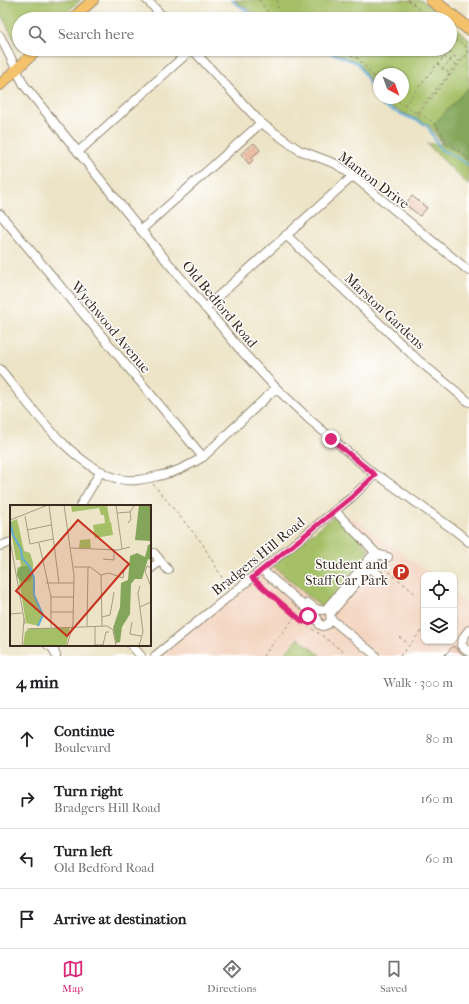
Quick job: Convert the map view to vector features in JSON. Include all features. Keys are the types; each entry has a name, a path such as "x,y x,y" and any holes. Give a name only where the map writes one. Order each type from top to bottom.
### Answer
{"highway":[{"path":"432,0 447,12"},
{"path":"457,20 469,29"}],"main road":[{"path":"80,12 93,0"},
{"path":"0,85 31,56"}],"street":[{"path":"147,0 158,12"},
{"name":"Old Bedford Road","path":"0,36 24,85 205,308 238,347 276,388 331,439 375,475 382,478 451,527 469,542"},
{"path":"78,152 184,56"},
{"name":"Manton Drive","path":"198,56 260,124 299,150 336,164 353,176 469,271"},
{"path":"141,230 260,124"},
{"path":"205,308 353,176"},
{"name":"Wychwood Avenue","path":"0,214 203,457"},
{"name":"Marston Gardens","path":"286,235 418,360 469,402"},
{"path":"0,369 56,436 75,454 101,471 119,479 136,480 170,474 194,463 203,457 276,388"},
{"path":"81,505 101,471"},
{"name":"Bradgers Hill Road","path":"155,656 335,511 375,475"},
{"path":"335,511 377,554 388,557"},
{"path":"0,546 10,542"},
{"path":"154,553 168,570"},
{"path":"264,569 316,609 322,611 330,605 366,567 373,563 377,554"},
{"path":"151,568 160,561"},
{"path":"366,567 381,579"},
{"path":"264,569 311,612 317,618 320,625 323,626 328,624 331,619 330,614 366,567"},
{"path":"331,619 375,655"},
{"path":"469,630 464,636 461,645 469,652"},
{"path":"132,646 140,656"}],"path":[{"path":"259,0 268,12"},
{"path":"277,0 279,12"},
{"path":"408,0 422,12"},
{"path":"412,4 415,0"},
{"path":"416,113 469,49 458,40"},
{"path":"418,114 469,52"},
{"path":"353,56 359,59 373,76"},
{"path":"404,106 444,56 455,66"},
{"path":"443,69 454,56 459,61"},
{"path":"438,64 449,73"},
{"path":"401,104 428,119 469,162"},
{"path":"148,478 202,544 232,594"},
{"path":"378,563 421,599"},
{"path":"252,578 296,616 349,656"},
{"path":"263,656 296,616"},
{"path":"400,656 421,632"},
{"path":"399,636 410,645"}],"shaded area":[{"path":"350,515 428,572 421,572 421,644 457,644 457,596 469,606 469,656 161,656 272,565 346,520"}],"green space":[{"path":"0,0 81,0 66,12 12,12 12,36 0,12"},
{"path":"234,0 422,0 437,12 252,12"},
{"path":"457,29 469,39 469,186 427,144 442,144 429,125 384,104 409,104 409,68 373,68 373,85 359,63 342,56 457,56"},
{"path":"469,87 469,161 456,151 443,145 434,124"},
{"path":"336,515 368,548 368,555 329,604 321,607 272,565"},
{"path":"298,638 321,656 283,656"}],"building":[{"path":"254,143 260,150 251,158 253,160 249,164 241,154"},
{"path":"412,196 427,208 420,216 405,204"},
{"path":"453,646 460,652 465,656 444,656"}],"waterway":[{"path":"231,0 249,12"},
{"path":"339,56 358,63 382,106 427,125 441,150 469,165"}],"place":[{"name":"Student and Staff Car Park","path":"401,572"}],"route":[{"path":"308,616 303,622 252,578 352,497 375,475 331,439"}]}
